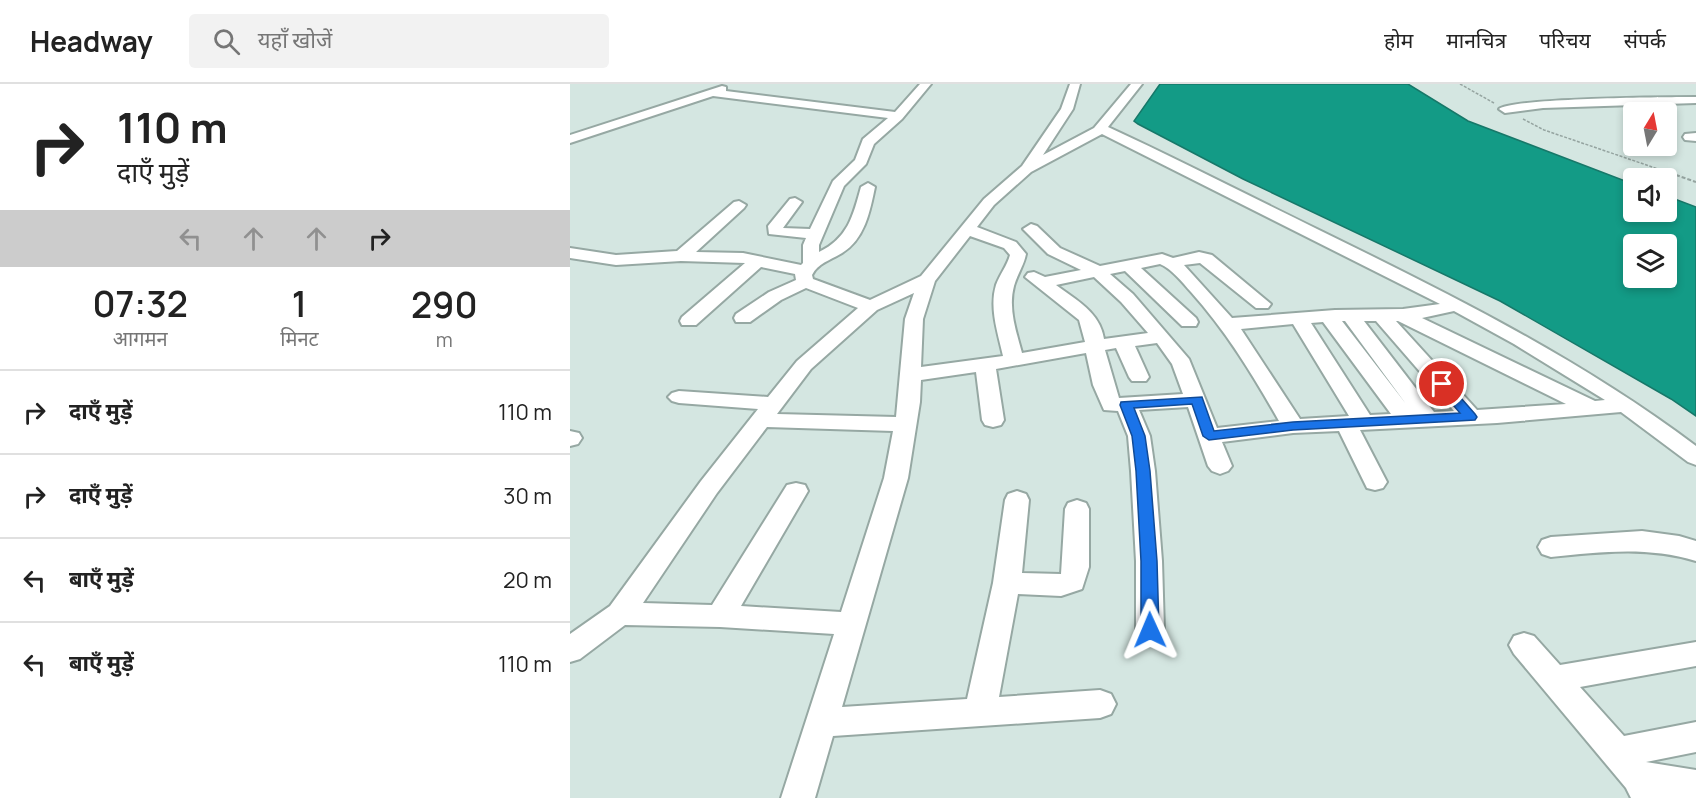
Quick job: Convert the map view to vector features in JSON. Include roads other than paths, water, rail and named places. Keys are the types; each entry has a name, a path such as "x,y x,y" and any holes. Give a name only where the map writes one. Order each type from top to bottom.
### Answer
{"street":[{"path":"571,137 725,84"},
{"path":"652,108 741,84"},
{"path":"807,272 809,252 815,234 838,184 861,161 868,142 898,116 926,84"},
{"path":"798,798 896,478 909,402 914,319 927,280 988,202 1026,169 1067,109 1075,84"},
{"path":"1026,169 1045,161 1104,124 1137,84"},
{"path":"709,93 898,116"},
{"path":"1505,109 1665,99 1696,100"},
{"path":"797,117 813,106"},
{"path":"1104,124 1341,242 1539,349 1649,419 1696,457"},
{"path":"863,125 885,127"},
{"path":"742,318 845,244 860,219 868,187"},
{"path":"795,202 776,226 775,231 815,234"},
{"path":"681,256 739,205"},
{"path":"967,229 1011,244 1018,254 1016,264 1004,288 1003,313 1014,360"},
{"path":"1031,229 1054,251 1097,271 1127,298 1162,337 1182,363 1220,466"},
{"path":"1341,242 1444,288 1544,342 1646,403 1696,440"},
{"path":"570,253 616,260 681,256 743,258 807,272 871,306"},
{"path":"1172,263 1198,257 1206,259 1262,304"},
{"path":"1042,283 1162,259 1172,263 1230,324 1293,426"},
{"path":"689,321 758,261"},
{"path":"1016,264 1086,316 1095,332 1095,347 1110,402 1115,406 1197,400"},
{"path":"1128,266 1189,322"},
{"path":"570,650 620,614 709,487 804,365 871,306 927,280"},
{"path":"1230,324 1350,315 1405,317 1429,314 1456,305"},
{"path":"1350,315 1428,419"},
{"path":"1329,317 1406,419"},
{"path":"1383,317 1471,417"},
{"path":"1405,317 1592,408"},
{"path":"1299,320 1355,422 1375,482"},
{"path":"910,375 1123,341 1162,337"},
{"path":"1123,341 1139,377"},
{"path":"985,364 993,420"},
{"path":"679,398 767,412 904,424"},
{"path":"1126,405 1138,436 1143,471 1149,561 1150,630"},
{"path":"1209,436 1293,426 1471,417 1627,405"},
{"path":"720,616 796,491"},
{"path":"980,712 1007,583 1017,500"},
{"path":"1007,583 1061,585 1072,582 1076,567 1077,509"},
{"path":"1551,547 1616,541 1661,542 1696,551"},
{"path":"620,614 720,616 851,624"},
{"path":"1524,645 1643,787 1696,786"},
{"path":"1552,679 1696,654"},
{"path":"822,722 1100,704"},
{"path":"1616,753 1696,737"}]}
